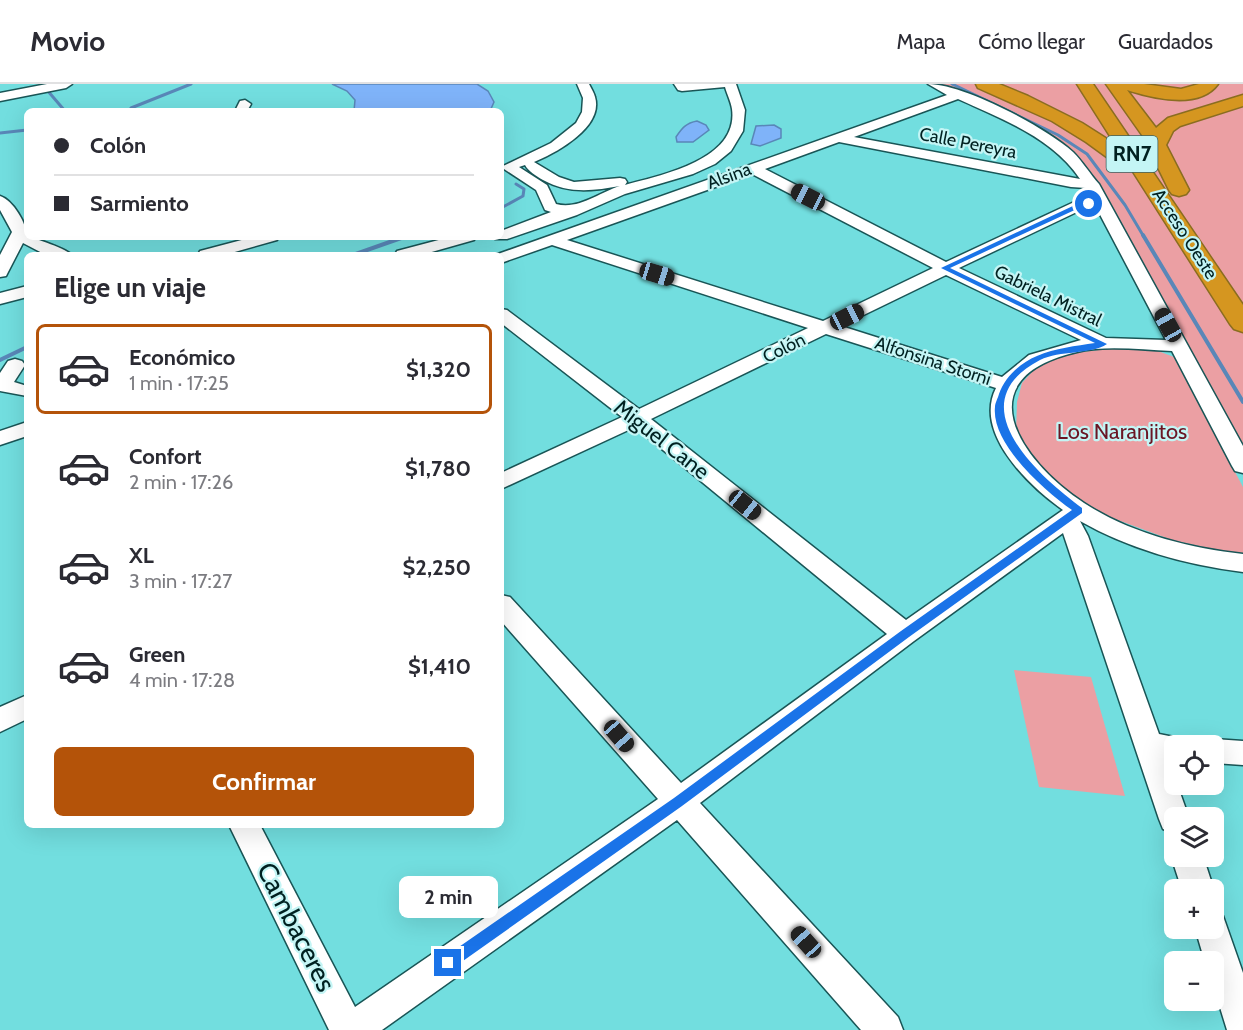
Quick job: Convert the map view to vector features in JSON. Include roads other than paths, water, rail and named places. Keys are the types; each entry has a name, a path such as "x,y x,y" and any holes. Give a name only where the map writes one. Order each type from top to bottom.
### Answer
{"highway":[{"path":"984,84 1074,125 1096,138 1128,164"},
{"path":"1074,84 1100,127 1128,164 1179,223"},
{"name":"Acceso Oeste","path":"1085,84 1179,223 1243,324"},
{"name":"Acceso Oeste","path":"1103,84 1204,227"},
{"path":"1114,84 1157,145 1179,190"},
{"path":"1127,84 1153,91 1180,93 1198,91 1210,84"},
{"path":"1157,145 1165,128 1174,122 1243,100"}],"street":[{"path":"0,98 66,84"},
{"path":"504,167 525,161 564,140 588,117 591,99 583,84"},
{"path":"680,84 682,87 723,84"},
{"path":"504,222 546,199 579,187 618,182 658,172 704,150 723,130 727,117 723,96 716,84"},
{"path":"504,234 596,201 679,175 718,156 734,140 741,118 738,100 730,84"},
{"path":"934,84 1045,137 1064,150 1092,184 1243,466"},
{"name":"Alsina","path":"504,257 958,95"},
{"name":"Calle Pereyra","path":"837,138 1071,183 1092,184"},
{"path":"525,161 557,182 594,193 596,201 604,211 616,217"},
{"path":"504,167 542,188 550,207 582,215 599,223"},
{"name":"Gabriela Mistral","path":"752,168 945,268 1103,344"},
{"path":"0,201 13,215 20,232 24,235"},
{"name":"Colón","path":"504,481 638,419 945,268 1077,206 1101,202"},
{"path":"0,272 20,232"},
{"path":"29,240 35,245 55,252"},
{"path":"217,252 260,240"},
{"path":"414,252 457,240"},
{"path":"449,252 487,240"},
{"name":"Alfonsina Storni","path":"551,240 1006,385"},
{"path":"0,272 24,258"},
{"path":"0,282 14,288 24,289"},
{"path":"0,299 24,290"},
{"name":"Miguel Cane","path":"504,316 638,419 905,634"},
{"path":"1179,346 1103,344 1076,347 1039,357 1022,368 1006,385 999,407 1003,430 1024,462 1073,515 1197,556 1243,563"},
{"path":"14,366 4,382 6,387 24,391"},
{"path":"0,401 24,392"},
{"path":"0,438 24,430"},
{"path":"352,1030 678,802 905,634 1073,515"},
{"path":"1073,515 1076,536 1162,747 1172,807"},
{"path":"504,607 885,1030"},
{"path":"0,720 24,708"},
{"path":"1224,752 1243,753"},
{"name":"Cambaceres","path":"246,828 348,1030"},
{"path":"1215,939 1243,1025"}],"water":[{"path":"332,84 477,84 488,91 494,102 491,108 354,108 355,100 347,91"},
{"path":"697,121 706,125 709,130 693,142 677,142 676,137 682,129"},
{"path":"774,125 781,129 781,138 760,146 751,144 756,126"}],"waterway":[{"path":"131,108 191,84"},
{"path":"952,84 1058,135 1087,154 1125,205 1144,237"},
{"path":"47,90 62,108"},
{"path":"0,133 24,130"},
{"path":"504,206 523,196 524,189 516,184"},
{"path":"1143,235 1243,402"},
{"path":"362,252 396,240"},
{"path":"0,360 24,348"}],"park label":[{"name":"Los Naranjitos","path":"1122,431"}]}
